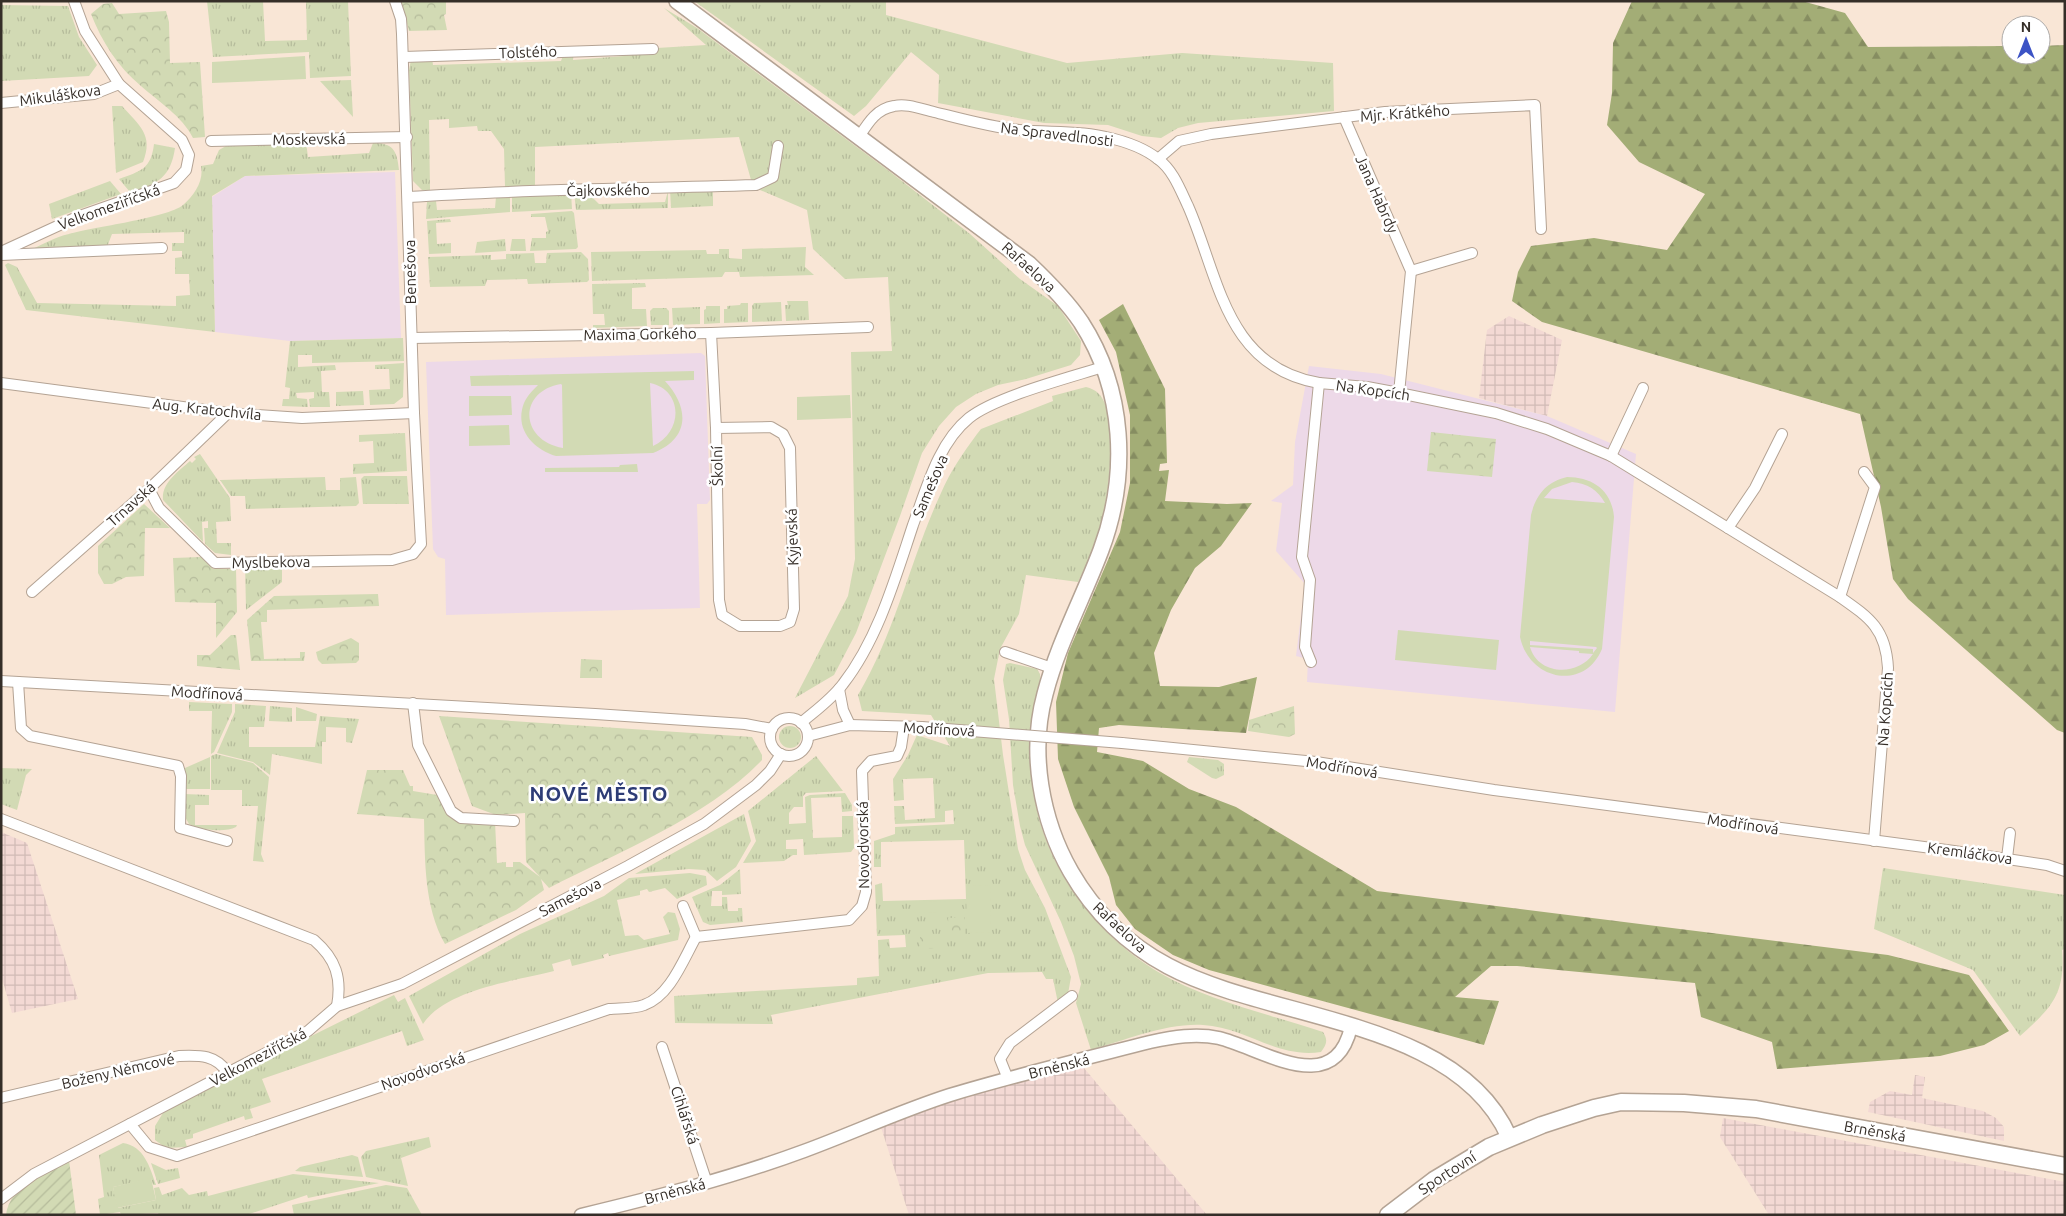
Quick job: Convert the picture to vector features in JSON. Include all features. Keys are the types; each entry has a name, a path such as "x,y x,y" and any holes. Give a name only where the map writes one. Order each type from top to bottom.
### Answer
{"main road":[{"name":"Rafaelova","path":"677,1 1029,264 1057,291 1080,320 1103,367 1114,401 1119,437 1119,466 1116,495 1101,550 1052,668 1043,701 1039,729 1042,789 1049,820 1059,847 1087,897 1126,937 1154,958 1181,973 1217,987 1351,1027"},
{"path":"1351,1027 1407,1046 1436,1060 1473,1087 1500,1119 1510,1137"},
{"name":"Brněnská","path":"1510,1137 1594,1108 1621,1102 1684,1103 1756,1109 2065,1166"},
{"name":"Sportovní","path":"1388,1215 1453,1167 1510,1137"}],"street":[{"name":"Velkomeziříčská","path":"1,254 77,217 174,184 186,170 188,155 182,140 119,84 85,31 74,1"},
{"name":"Benešova","path":"395,1 401,19 404,57 414,413 421,544"},
{"name":"Tolstého","path":"404,57 653,49"},
{"name":"Mikuláškova","path":"1,103 94,94 119,84"},
{"name":"Na Spravedlnosti","path":"859,137 871,118 880,110 901,105 1017,130 1104,137 1128,144 1158,159 1179,185 1201,238 1224,304 1241,334 1256,352 1287,373 1319,383"},
{"name":"Mjr. Krátkého","path":"1158,159 1179,141 1194,137 1394,112 1535,105 1541,229"},
{"name":"Jana Habrdy","path":"1344,117 1411,271 1399,393"},
{"name":"Moskevská","path":"211,140 406,137"},
{"name":"Čajkovského","path":"408,197 507,190 606,190 756,185 774,178 778,146"},
{"name":"Velkomeziříčská","path":"1,254 162,248"},
{"path":"1411,271 1472,253"},
{"name":"Maxima Gorkého","path":"412,338 711,333 868,327"},
{"name":"Školní","path":"711,333 716,428 719,600"},
{"name":"Samešova","path":"801,723 839,689 855,667 889,596 924,494 936,465 955,433 968,419 996,404 1103,367"},
{"name":"Aug. Kratochvíla","path":"1,383 228,413 302,418 414,413"},
{"name":"Na Kopcích","path":"1311,662 1305,647 1310,580 1302,556 1319,383 1367,387 1399,393 1496,413 1547,429 1610,456 1840,597 1867,616 1877,628 1884,640 1888,668 1874,841"},
{"path":"1610,456 1643,388"},
{"name":"Trnavská","path":"32,592 149,488 228,413"},
{"name":"Kyjevská","path":"716,428 771,427 783,434 790,448 794,609 790,622 780,626 740,626 722,615 719,600"},
{"path":"1728,528 1755,488 1782,434"},
{"path":"1840,597 1875,487 1864,472"},
{"name":"Myslbekova","path":"149,488 158,508 215,563 392,560 412,554 421,544"},
{"path":"1004,652 1052,668"},
{"name":"Modřínová","path":"1,681 413,703 735,723 772,729"},
{"path":"18,682 21,728 30,736 178,766 181,776 180,828 227,841"},
{"path":"839,689 843,710 850,725"},
{"path":"413,703 418,746 451,811 461,818 514,821"},
{"path":"785,719 796,720 801,723 808,736 805,747 797,754 786,756 772,746 770,735 772,729 785,719"},
{"name":"Modřínová","path":"808,736 850,725 922,727 1122,743 1316,762 1494,790 1874,841"},
{"name":"Novodvorská","path":"130,1124 149,1147 177,1156 426,1069 609,1009 642,1006 658,999 669,985 696,937 849,920 862,906 866,892 862,771 871,762 897,756 901,747 904,727"},
{"name":"Samešova","path":"337,1006 402,984 620,871 704,824 756,785 770,771 781,754"},
{"path":"1,819 314,940 334,962 338,973 337,1006"},
{"path":"2007,858 2010,833"},
{"name":"Kremláčkova","path":"1874,841 2047,864 2065,871"},
{"path":"683,906 696,937"},
{"path":"1008,1079 1000,1059 1010,1043 1072,996"},
{"name":"Velkomeziříčská","path":"1,1199 34,1174 308,1031 337,1006"},
{"name":"Brněnská","path":"581,1215 707,1183 804,1151 936,1100 1008,1079 1151,1042 1194,1035 1220,1038 1296,1064 1318,1065 1336,1057 1342,1050 1351,1027"},
{"name":"Cihlářská","path":"662,1047 707,1183"},
{"name":"Boženy Němcové","path":"1,1098 179,1056 195,1055 210,1058 221,1062 228,1073"}],"shaded area":[{"path":"395,172 401,338 290,341 215,332 212,197 245,176"},
{"path":"1509,316 1562,340 1547,416 1479,398 1487,330"},
{"path":"701,353 705,356 710,500 707,504 697,504 700,608 446,615 445,559 438,557 433,549 426,362"},
{"path":"1309,366 1381,374 1547,416 1636,454 1615,712 1307,682 1308,659 1296,656 1305,584 1276,551 1282,503 1271,501 1293,485 1295,442"},
{"path":"1,832 27,843 78,999 12,1013 1,975"},
{"path":"1079,1062 1207,1215 909,1215 879,1121"},
{"path":"1915,1075 1925,1077 1922,1098 1983,1111 1996,1118 2004,1127 2004,1141 1868,1112 1870,1102 1890,1091 1912,1095"},
{"path":"1723,1118 2065,1182 2065,1215 1769,1215 1720,1137"}],"green space":[{"path":"207,1 263,1 265,41 307,40 306,1 348,1 351,76 310,78 309,52 213,57"},
{"path":"401,1 446,1 446,14 444,15 447,30 409,31"},
{"path":"694,1 886,1 886,15 1067,63 1182,53 1333,63 1334,111 1198,123 1178,128 1161,138 1142,136 1108,125 1044,123 938,103 939,75 911,52 866,106 854,116"},
{"path":"1632,1 1802,1 1845,13 1868,47 2001,46 2001,65 2051,65 2051,46 2065,45 2065,733 2057,730 1908,599 1893,579 1881,507 1860,414 1542,322 1512,301 1518,272 1531,246 1594,238 1667,250 1705,194 1639,162 1607,125 1612,93 1613,43"},
{"path":"112,3 119,14 166,11 169,22 170,63 200,62 205,137 193,138 183,123 133,79 112,53 100,34 91,14 103,4"},
{"path":"1,5 68,6 79,37 97,65 89,76 1,81"},
{"path":"664,8 697,28 970,234 1020,279 1058,306 1081,341 1080,355 1071,365 1026,379 998,385 976,394 956,407 939,426 922,453 856,633 834,675 795,698 848,596 855,559 851,352 892,351 888,277 845,279 813,249 807,210 753,187 739,137 535,147 535,186 505,187 504,149 491,131 478,131 477,126 449,128 449,119 429,120 430,190 422,190 413,181 409,70 411,60 431,51 433,65 561,61 566,47 574,46 573,60 624,56 624,50 706,45"},
{"path":"305,56 306,79 212,83 212,62"},
{"path":"351,80 353,117 320,81"},
{"path":"112,106 122,106 134,119 146,137 147,145 143,162 116,173"},
{"path":"306,142 308,157 369,153 373,143 385,144 393,149 397,157 399,170 245,176 212,196 215,332 26,310 5,265 8,263 17,267 37,303 176,306 176,296 190,295 189,274 175,274 175,258 182,257 182,251 172,251 172,243 184,243 184,232 112,234 107,247 30,250 64,235 146,218 174,210 183,205 195,192 200,182 201,166 213,164 219,150 226,146"},
{"path":"154,144 175,148 170,166 162,178 148,186 130,192 119,179 144,168 153,152"},
{"path":"110,181 121,194 52,219 49,204"},
{"path":"713,188 713,206 671,208 670,189"},
{"path":"668,191 668,208 576,210 574,192 587,192 599,204 665,202"},
{"path":"571,192 572,209 512,212 512,194"},
{"path":"510,194 510,212 426,219 427,202 436,201 437,210 495,208 496,197"},
{"path":"572,211 574,213 578,247 576,249 530,251 532,238 546,238 546,232 548,231 545,217 531,217 531,214"},
{"path":"450,219 451,222 436,223 437,244 451,243 451,253 429,254 427,221"},
{"path":"505,239 506,251 475,253 477,242"},
{"path":"512,239 525,239 526,251 510,251"},
{"path":"806,247 805,267 814,275 740,277 739,272 725,272 722,277 592,281 591,252 706,250 707,254 719,254 719,249 729,249 729,258 742,259 742,249"},
{"path":"581,252 588,259 589,280 587,282 528,284 527,279 487,280 485,286 430,287 428,257 491,255 491,260 506,259 506,254 534,253 535,263 546,263 547,253"},
{"path":"645,283 646,287 632,288 632,309 646,309 647,326 593,328 593,325 605,325 604,314 593,314 592,284"},
{"path":"787,301 808,301 809,320 786,321 785,305 788,305"},
{"path":"781,302 782,321 752,322 752,306 754,303"},
{"path":"741,303 748,303 748,322 724,323 724,309 727,309 727,306 740,305"},
{"path":"1123,304 1165,389 1167,463 1160,464 1159,471 1169,470 1165,501 1227,504 1252,503 1221,546 1195,568 1171,610 1154,653 1160,686 1219,687 1257,677 1246,733 1119,725 1099,728 1097,752 1143,761 1189,789 1236,807 1377,891 1888,955 1969,975 2009,1031 1984,1045 1940,1056 1777,1069 1772,1042 1701,1017 1695,983 1517,966 1491,966 1455,997 1499,1001 1484,1045 1209,970 1173,955 1135,929 1116,905 1109,877 1074,807 1058,759 1056,702 1068,653 1120,532 1130,483 1130,415 1116,352 1099,320"},
{"path":"706,306 720,306 720,323 704,324 704,310"},
{"path":"700,307 700,324 673,325 672,308"},
{"path":"653,308 666,308 669,311 669,325 651,325 650,311"},
{"path":"403,338 404,361 312,363 312,355 298,355 298,367 335,365 336,370 321,371 322,392 329,392 330,407 310,407 309,399 314,398 314,392 296,393 297,398 307,399 308,407 282,406 283,399 289,399 290,388 285,387 290,341"},
{"path":"404,363 403,397 394,404 370,405 369,390 390,389 389,369 375,369 375,365"},
{"path":"694,371 694,380 665,381 679,401 682,421 680,430 665,447 653,453 556,456 533,443 524,429 522,412 524,403 538,385 471,386 470,376","holes":["650,383 661,387 669,394 676,412 670,432 663,440 653,446","562,385 563,448 549,443 538,436 529,416 531,405 537,396 547,388"]},
{"path":"1086,387 1093,389 1099,394 1105,405 1111,438 1107,496 1099,532 1078,582 1026,575 1019,614 1000,649 994,679 1003,755 1018,849 1025,870 1045,908 1071,977 1068,994 1058,1003 1053,979 1046,979 1042,972 988,973 771,1015 773,1024 675,1023 674,996 857,985 857,978 879,976 878,940 889,939 890,948 906,947 905,935 877,936 875,885 882,883 883,901 966,899 964,840 881,842 881,867 874,867 874,841 895,834 895,827 954,824 953,810 945,811 945,822 895,824 894,806 904,806 905,820 935,818 933,778 903,779 904,800 894,801 893,779 908,755 917,735 950,746 931,715 862,711 858,695 883,646 920,544 941,493 957,463 977,434 981,429 1053,401 1052,396"},
{"path":"363,391 364,405 336,406 336,392"},
{"path":"850,395 851,418 797,420 797,397"},
{"path":"469,396 511,396 512,415 469,416"},
{"path":"509,425 510,445 469,446 469,426"},
{"path":"1431,432 1496,439 1492,477 1427,471"},
{"path":"405,433 407,471 353,474 353,464 374,463 373,441 359,442 359,435"},
{"path":"200,454 230,498 231,521 216,522 217,543 231,543 231,555 215,553 205,544 204,528 208,528 208,521 202,522 203,542 163,500 165,488 176,473 190,461 192,463 196,459 194,457"},
{"path":"637,464 638,472 545,472 545,468 619,467 620,465"},
{"path":"364,476 407,476 409,504 363,504 361,479"},
{"path":"325,477 326,490 340,490 340,478 356,477 359,503 356,506 246,509 245,496 231,496 220,480"},
{"path":"1567,477 1585,479 1599,487 1609,499 1614,517 1602,649 1594,663 1583,671 1571,675 1558,675 1545,671 1534,663 1525,652 1520,637 1531,515 1536,501 1543,490 1560,479","holes":["1572,482 1592,488 1605,503 1544,498 1552,489","1530,641 1597,648 1593,653 1593,649 1530,645","1530,647 1593,654 1578,667 1558,670 1549,668 1534,656"]},
{"path":"144,504 170,528 145,528 144,576 126,577 112,584 104,584 98,573 98,546"},
{"path":"201,557 213,569 236,569 237,612 216,638 216,603 175,602 173,558"},
{"path":"245,562 282,562 282,582 246,610"},
{"path":"378,594 379,606 267,610 267,622 261,622 264,659 300,658 300,652 305,652 304,661 251,661 247,620 274,596"},
{"path":"1398,630 1499,640 1496,670 1395,660"},
{"path":"231,635 236,635 240,670 197,666 197,655 210,655"},
{"path":"351,638 359,643 359,660 356,663 322,664 318,660 316,652"},
{"path":"581,659 602,660 602,678 580,678"},
{"path":"1010,663 1037,669 1040,674 1030,739 1032,777 1038,815 1059,869 1093,917 1113,938 1136,957 1178,983 1218,999 1323,1032 1326,1042 1321,1052 1305,1053 1290,1051 1233,1031 1203,1025 1161,1029 1091,1050 1076,1003 1081,984 1074,956 1061,922 1025,845 1020,826 1013,785 1009,719 1003,680 1006,664"},
{"path":"189,702 232,704 232,712 214,752 211,754 212,711 189,711"},
{"path":"235,704 266,706 264,727 249,727 249,747 315,747 320,716 359,719 352,743 346,742 346,728 326,727 326,742 322,742 322,764 272,754 270,775 253,762 217,753 235,712"},
{"path":"270,706 292,708 292,722 269,721"},
{"path":"1294,706 1295,734 1289,737 1248,731 1249,720"},
{"path":"296,707 317,714 316,721 296,721"},
{"path":"439,716 752,737 762,755 762,760 716,799 689,816 549,888 541,879 544,890 516,910 445,944 438,930 429,899 424,819 357,814 367,770 403,770 410,786 413,786 413,791 437,795 447,812 495,822 497,863 506,862 506,867 513,867 513,862 520,862 540,877 526,862 525,813 496,815 472,806"},
{"path":"790,726 798,729 801,737 798,745 790,748 782,745 779,737 782,729"},
{"path":"216,754 253,763 269,777 261,854 264,862 253,861 258,806 242,806 242,790 211,790 211,756"},
{"path":"816,756 843,791 806,793 803,796 803,807 794,807 789,813 789,824 806,823 805,797 845,793 852,805 852,811 842,812 841,797 811,798 813,838 842,837 842,816 853,816 854,848 851,852 804,855 803,839 786,840 786,849 797,849 797,855 793,855 784,861 743,863 756,841 748,811"},
{"path":"210,757 210,789 184,789 185,768"},
{"path":"1189,757 1218,760 1224,764 1224,775 1216,779 1212,778 1187,762"},
{"path":"1,768 32,769 26,775 17,810 1,804"},
{"path":"184,794 209,795 209,805 195,805 195,825 237,825 236,827 226,830 212,830 189,824 184,815"},
{"path":"744,814 751,841 736,867 717,881 705,870 689,869 635,874"},
{"path":"1883,868 2065,895 2065,949 2062,950 2063,966 2061,979 2054,1000 2040,1018 2020,1036 1973,970 1874,929"},
{"path":"740,869 741,894 722,895 722,891 712,891 711,906 722,906 722,897 727,897 728,911 738,911 738,908 742,908 743,922 710,925 703,922 692,897 720,885"},
{"path":"690,873 706,876 707,885 677,899 665,888 649,892 647,889 640,891 640,895 617,900 625,936 638,935 644,940 670,934 663,917 668,912 675,913 680,929 678,940 609,956 608,953 603,955 604,958 572,966 570,959 552,964 554,971 464,994 434,1012 423,1024 409,996 520,934 604,896 629,878"},
{"path":"990,885 991,932 967,933 966,886"},
{"path":"951,901 951,912 914,913 914,902"},
{"path":"965,917 965,936 949,937 948,918"},
{"path":"920,934 935,934 936,948 920,949"},
{"path":"394,995 398,1002 405,998 424,1040 407,1046 402,1031 262,1079 271,1102 250,1109 253,1118 245,1120 244,1116 193,1134 193,1138 185,1140 187,1147 166,1148 155,1140 155,1126 166,1108"},
{"path":"429,1137 431,1147 401,1158 408,1186 366,1177 361,1157 366,1151"},
{"path":"123,1143 136,1148 145,1158 156,1185 153,1185 151,1179 113,1187 118,1208 156,1200 154,1188 159,1187 162,1195 182,1188 189,1195 207,1191 208,1196 293,1174 379,1183 308,1198 307,1195 246,1215 159,1215 158,1213 121,1215 120,1212 100,1215 98,1199 104,1197 99,1155"},
{"path":"352,1155 358,1157 363,1177 295,1171 300,1167"},
{"path":"69,1160 76,1215 6,1215 14,1195 21,1188 40,1175"},
{"path":"151,1163 166,1170 178,1168 180,1178 158,1184"},
{"path":"151,1178 156,1200 117,1208 113,1187"},
{"path":"386,1185 407,1188 422,1215 294,1215 292,1205"}],"district":[{"name":"NOVÉ MĚSTO","path":"599,793"}]}
